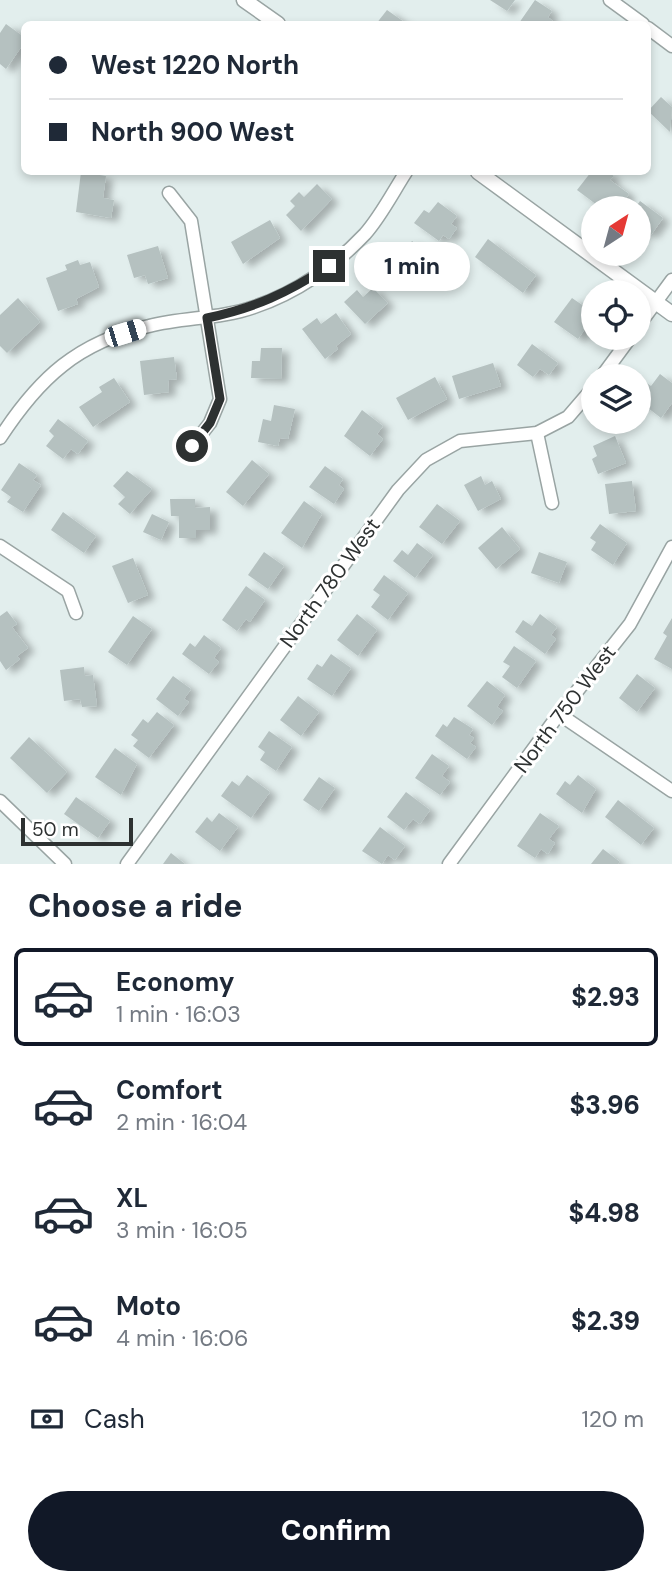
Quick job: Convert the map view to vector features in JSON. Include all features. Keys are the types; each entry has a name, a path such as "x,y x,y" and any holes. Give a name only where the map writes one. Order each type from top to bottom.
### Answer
{"street":[{"path":"610,0 638,21"},
{"path":"250,2 274,21"},
{"path":"651,30 672,46"},
{"path":"0,438 23,403 61,364 100,341 150,325 207,318 254,307 293,290 329,266 366,232 404,175"},
{"path":"482,175 672,314"},
{"path":"169,194 191,221 220,399 210,423 192,446"},
{"path":"651,309 672,280"},
{"name":"North 780 West","path":"127,864 398,490 426,460 460,442 537,433 568,417 581,402"},
{"path":"537,433 552,503"},
{"path":"0,546 68,591 76,613"},
{"name":"North 750 West","path":"449,864 559,714 630,624 672,547"},
{"path":"559,714 672,791"},
{"path":"0,801 65,864"}],"building":[{"path":"490,0 515,0 507,11"},
{"path":"535,0 552,11 548,17 553,21 520,21"},
{"path":"387,10 403,21 378,21"},
{"path":"6,24 21,35 21,47 6,69 0,64 0,33"},
{"path":"661,97 672,107 670,132 651,114 651,108"},
{"path":"81,175 106,176 103,198 114,200 111,218 76,212"},
{"path":"589,175 612,175 610,180 629,194 627,196 585,196 577,190"},
{"path":"317,184 332,199 301,231 286,215 295,206 290,201 299,192 304,197"},
{"path":"438,202 457,216 451,224 457,228 449,239 443,235 439,241 414,223 424,210 429,213"},
{"path":"651,209 663,218 651,235"},
{"path":"270,220 280,238 243,264 231,242"},
{"path":"488,239 536,275 523,293 475,257"},
{"path":"412,241 430,255 412,279 389,260 399,247 404,252"},
{"path":"158,246 168,278 148,284 145,275 134,278 127,255"},
{"path":"78,260 80,265 90,262 99,287 76,299 78,304 58,311 46,278 67,270 65,265"},
{"path":"373,288 388,303 365,324 344,302 357,290 363,297"},
{"path":"18,298 40,322 7,353 0,346 0,315"},
{"path":"572,298 581,304 581,335 578,339 554,322"},
{"path":"336,313 351,334 325,359 302,329 317,318 321,324"},
{"path":"532,344 558,363 549,375 540,369 533,377 517,365"},
{"path":"261,348 282,348 281,379 251,378 252,361 260,361"},
{"path":"174,357 177,379 168,380 169,392 144,395 140,361"},
{"path":"493,363 501,386 459,399 452,376"},
{"path":"660,374 672,383 672,403 661,418 651,410 651,386"},
{"path":"435,377 447,399 408,420 396,398"},
{"path":"114,378 130,402 93,427 79,407 102,392 99,387"},
{"path":"274,405 295,409 288,439 280,438 278,446 258,442 263,419 271,421"},
{"path":"362,410 383,426 377,434 383,439 370,456 344,436"},
{"path":"58,419 88,441 78,454 71,449 63,459 46,446 54,436 49,431"},
{"path":"615,436 626,463 598,474 592,459 597,456 593,446"},
{"path":"252,460 269,474 243,506 226,492"},
{"path":"19,463 37,475 33,480 41,485 23,512 7,502 11,497 1,490"},
{"path":"325,466 343,479 339,485 344,489 334,504 309,487"},
{"path":"127,471 152,489 130,514 118,504 125,497 113,486"},
{"path":"481,476 485,485 492,481 501,499 478,511 464,485"},
{"path":"632,481 636,511 609,514 605,484"},
{"path":"170,499 195,499 195,508 210,507 210,530 196,530 196,538 179,538 179,516 171,516"},
{"path":"304,501 322,514 302,548 281,533"},
{"path":"437,504 460,521 442,544 419,527"},
{"path":"63,512 96,536 84,553 51,530"},
{"path":"152,514 169,522 161,540 143,532"},
{"path":"600,524 627,543 613,565 591,550 596,542 590,538"},
{"path":"502,527 520,549 496,569 478,548"},
{"path":"417,543 433,555 415,578 393,561 402,550 408,555"},
{"path":"264,552 284,566 268,589 248,575"},
{"path":"539,552 567,562 559,583 531,573"},
{"path":"133,558 148,595 128,603 112,566"},
{"path":"384,575 408,593 388,620 371,607 380,595 373,590"},
{"path":"246,586 265,600 250,622 246,619 237,631 222,620"},
{"path":"7,611 17,624 12,627 28,648 17,656 20,659 6,670 0,661 0,616"},
{"path":"357,614 377,630 358,656 337,640"},
{"path":"540,614 557,627 551,635 556,639 545,654 515,632 523,620 532,626"},
{"path":"133,616 152,629 127,665 108,652"},
{"path":"672,618 672,669 654,659 667,636 663,633"},
{"path":"204,635 221,648 214,658 219,662 209,674 182,654 190,643 195,647"},
{"path":"514,646 536,661 517,688 502,677 510,666 503,662"},
{"path":"331,654 351,668 332,696 307,679 317,664 322,667"},
{"path":"84,667 85,676 93,675 97,706 82,707 80,699 64,701 60,670"},
{"path":"637,674 655,688 637,712 619,698"},
{"path":"173,676 191,689 184,699 189,702 178,716 156,699"},
{"path":"487,681 505,695 497,707 503,711 492,725 467,706"},
{"path":"298,696 319,712 301,736 280,720"},
{"path":"157,712 174,725 149,758 133,746 138,740 131,735 143,719 148,723"},
{"path":"454,717 473,729 469,735 474,738 470,743 476,747 467,759 435,736 443,724 447,727"},
{"path":"269,731 292,747 276,771 260,760 265,752 258,747"},
{"path":"29,737 67,772 47,793 10,758"},
{"path":"115,748 137,764 121,795 95,777"},
{"path":"432,754 449,766 442,776 450,782 440,795 415,778"},
{"path":"247,775 270,792 251,818 221,796 232,781 239,786"},
{"path":"578,775 596,789 582,813 556,794 565,781 570,785"},
{"path":"319,777 335,788 319,811 303,800"},
{"path":"406,792 430,810 420,824 413,819 404,830 387,817"},
{"path":"76,797 110,821 98,838 64,814"},
{"path":"618,800 654,828 641,845 605,817"},
{"path":"219,813 238,827 220,851 195,832 207,817 212,822"},
{"path":"540,813 559,826 549,839 555,843 548,854 541,849 535,858 517,846"},
{"path":"380,827 405,846 395,860 388,855 382,864 362,851"},
{"path":"603,849 620,862 591,864"},
{"path":"171,853 185,864 163,864"}],"route":[{"path":"192,446 210,423 220,399 207,318 254,307 293,290 329,266"}]}
